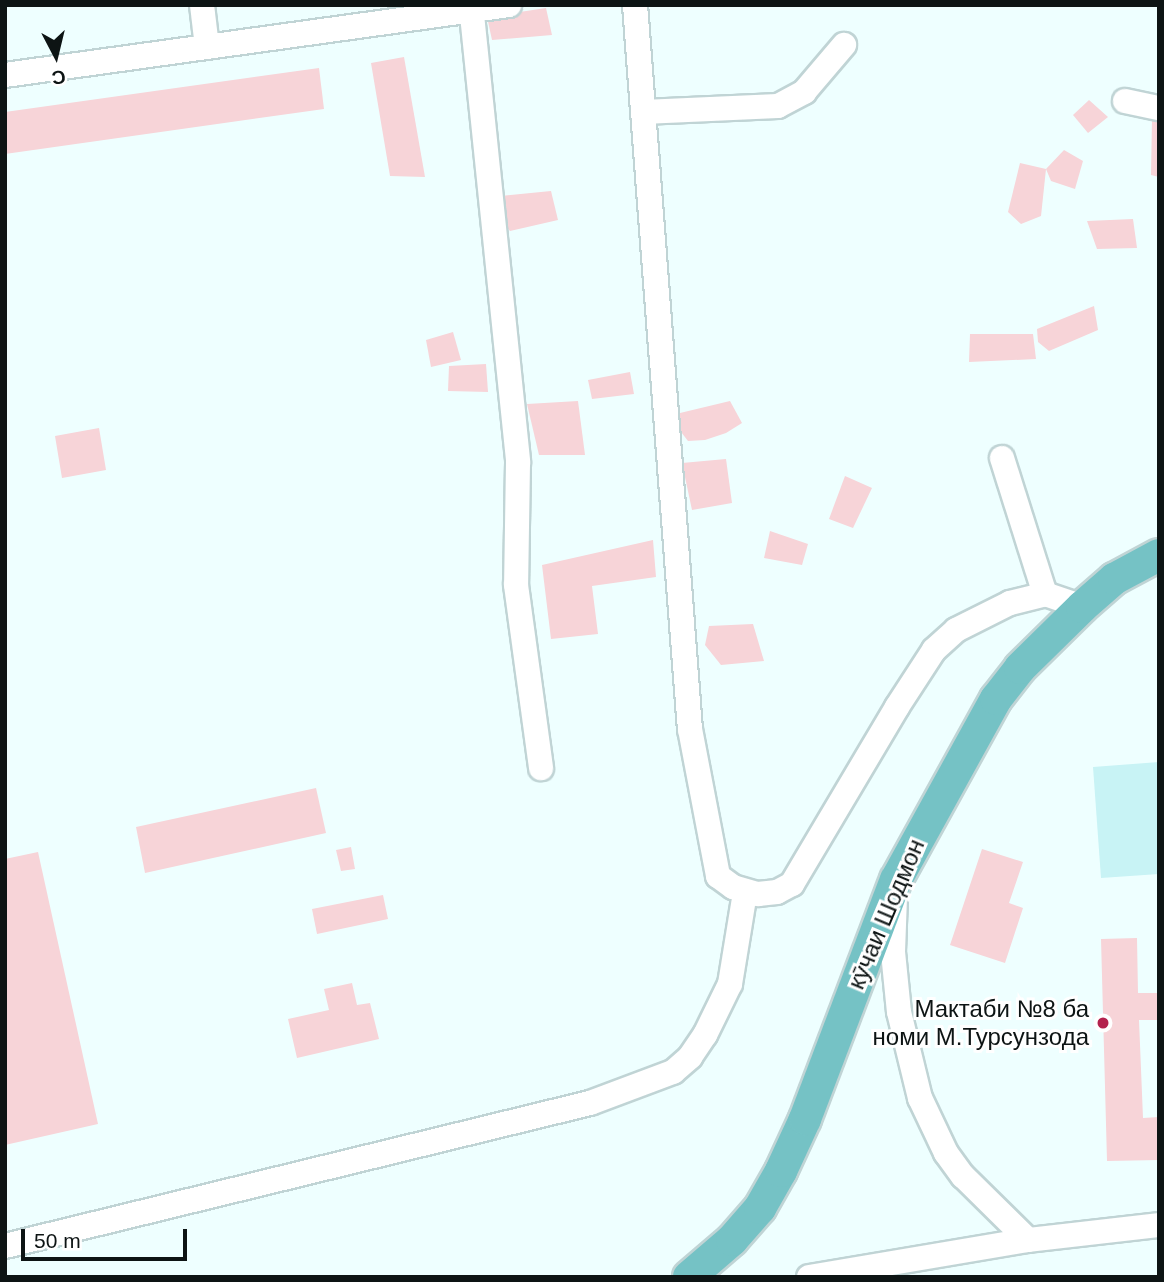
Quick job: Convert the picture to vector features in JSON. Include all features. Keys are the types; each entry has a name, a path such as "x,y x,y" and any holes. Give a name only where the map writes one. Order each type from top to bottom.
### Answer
{"main road":[{"name":"кӯчаи Шодмон","path":"689,1277 732,1240 760,1208 780,1171 805,1119 896,880 996,699 1020,668 1082,607 1114,579 1159,555"}],"street":[{"path":"202,5 207,47"},
{"path":"5,75 472,8 509,5"},
{"path":"635,5 690,729 715,871 722,881 745,892 768,894 792,884 934,650 956,630 1010,603 1045,594 1082,607"},
{"path":"472,8 518,463 516,585 541,768"},
{"path":"643,112 778,106 804,92 844,45"},
{"path":"1125,102 1159,108"},
{"path":"1002,458 1045,594"},
{"path":"896,880 894,975 899,1012 920,1098 946,1153 962,1176 1028,1240"},
{"path":"5,1246 590,1103 673,1072 690,1056 705,1035 730,984 745,892"},
{"path":"809,1277 886,1269 1028,1240 1159,1225"}],"shaded area":[{"path":"1159,762 1159,874 1101,878 1093,767"}],"building":[{"path":"546,8 552,35 492,40 487,17"},
{"path":"404,57 425,177 390,176 371,63"},
{"path":"319,68 324,109 5,154 5,112"},
{"path":"1089,100 1108,117 1088,133 1073,115"},
{"path":"1152,119 1159,119 1159,177 1151,175"},
{"path":"1064,150 1083,161 1075,189 1051,181 1046,169"},
{"path":"1020,163 1046,169 1041,216 1021,224 1008,212"},
{"path":"551,191 558,220 510,231 498,217 501,196"},
{"path":"1133,219 1137,248 1097,249 1087,221"},
{"path":"1094,306 1098,330 1049,351 1038,342 1037,329"},
{"path":"453,332 461,360 431,367 426,340"},
{"path":"970,334 1033,334 1036,359 969,362"},
{"path":"486,364 488,392 448,391 449,366"},
{"path":"630,372 634,394 592,399 588,380"},
{"path":"578,401 585,455 539,455 527,404"},
{"path":"730,401 742,423 726,433 705,440 688,441 678,428 680,413"},
{"path":"99,428 106,470 62,478 55,436"},
{"path":"726,459 732,503 692,510 682,463"},
{"path":"845,476 872,488 853,528 829,519"},
{"path":"770,531 808,544 802,565 764,558"},
{"path":"653,540 656,577 592,586 598,634 551,639 542,565"},
{"path":"753,624 764,661 721,665 705,645 709,626"},
{"path":"316,788 326,833 145,873 136,827"},
{"path":"351,847 355,869 341,871 336,850"},
{"path":"982,849 1023,862 1009,903 1023,908 1005,963 950,945"},
{"path":"38,852 98,1124 5,1145 5,859"},
{"path":"383,895 388,919 317,934 312,909"},
{"path":"1137,938 1138,993 1159,993 1159,1020 1139,1020 1143,1118 1159,1117 1159,1160 1107,1161 1101,939"},
{"path":"352,983 357,1005 370,1003 379,1039 297,1058 288,1019 329,1010 324,989"}],"place":[{"name":"Мактаби №8 ба номи М.Турсунзода","path":"1103,1023"}]}
